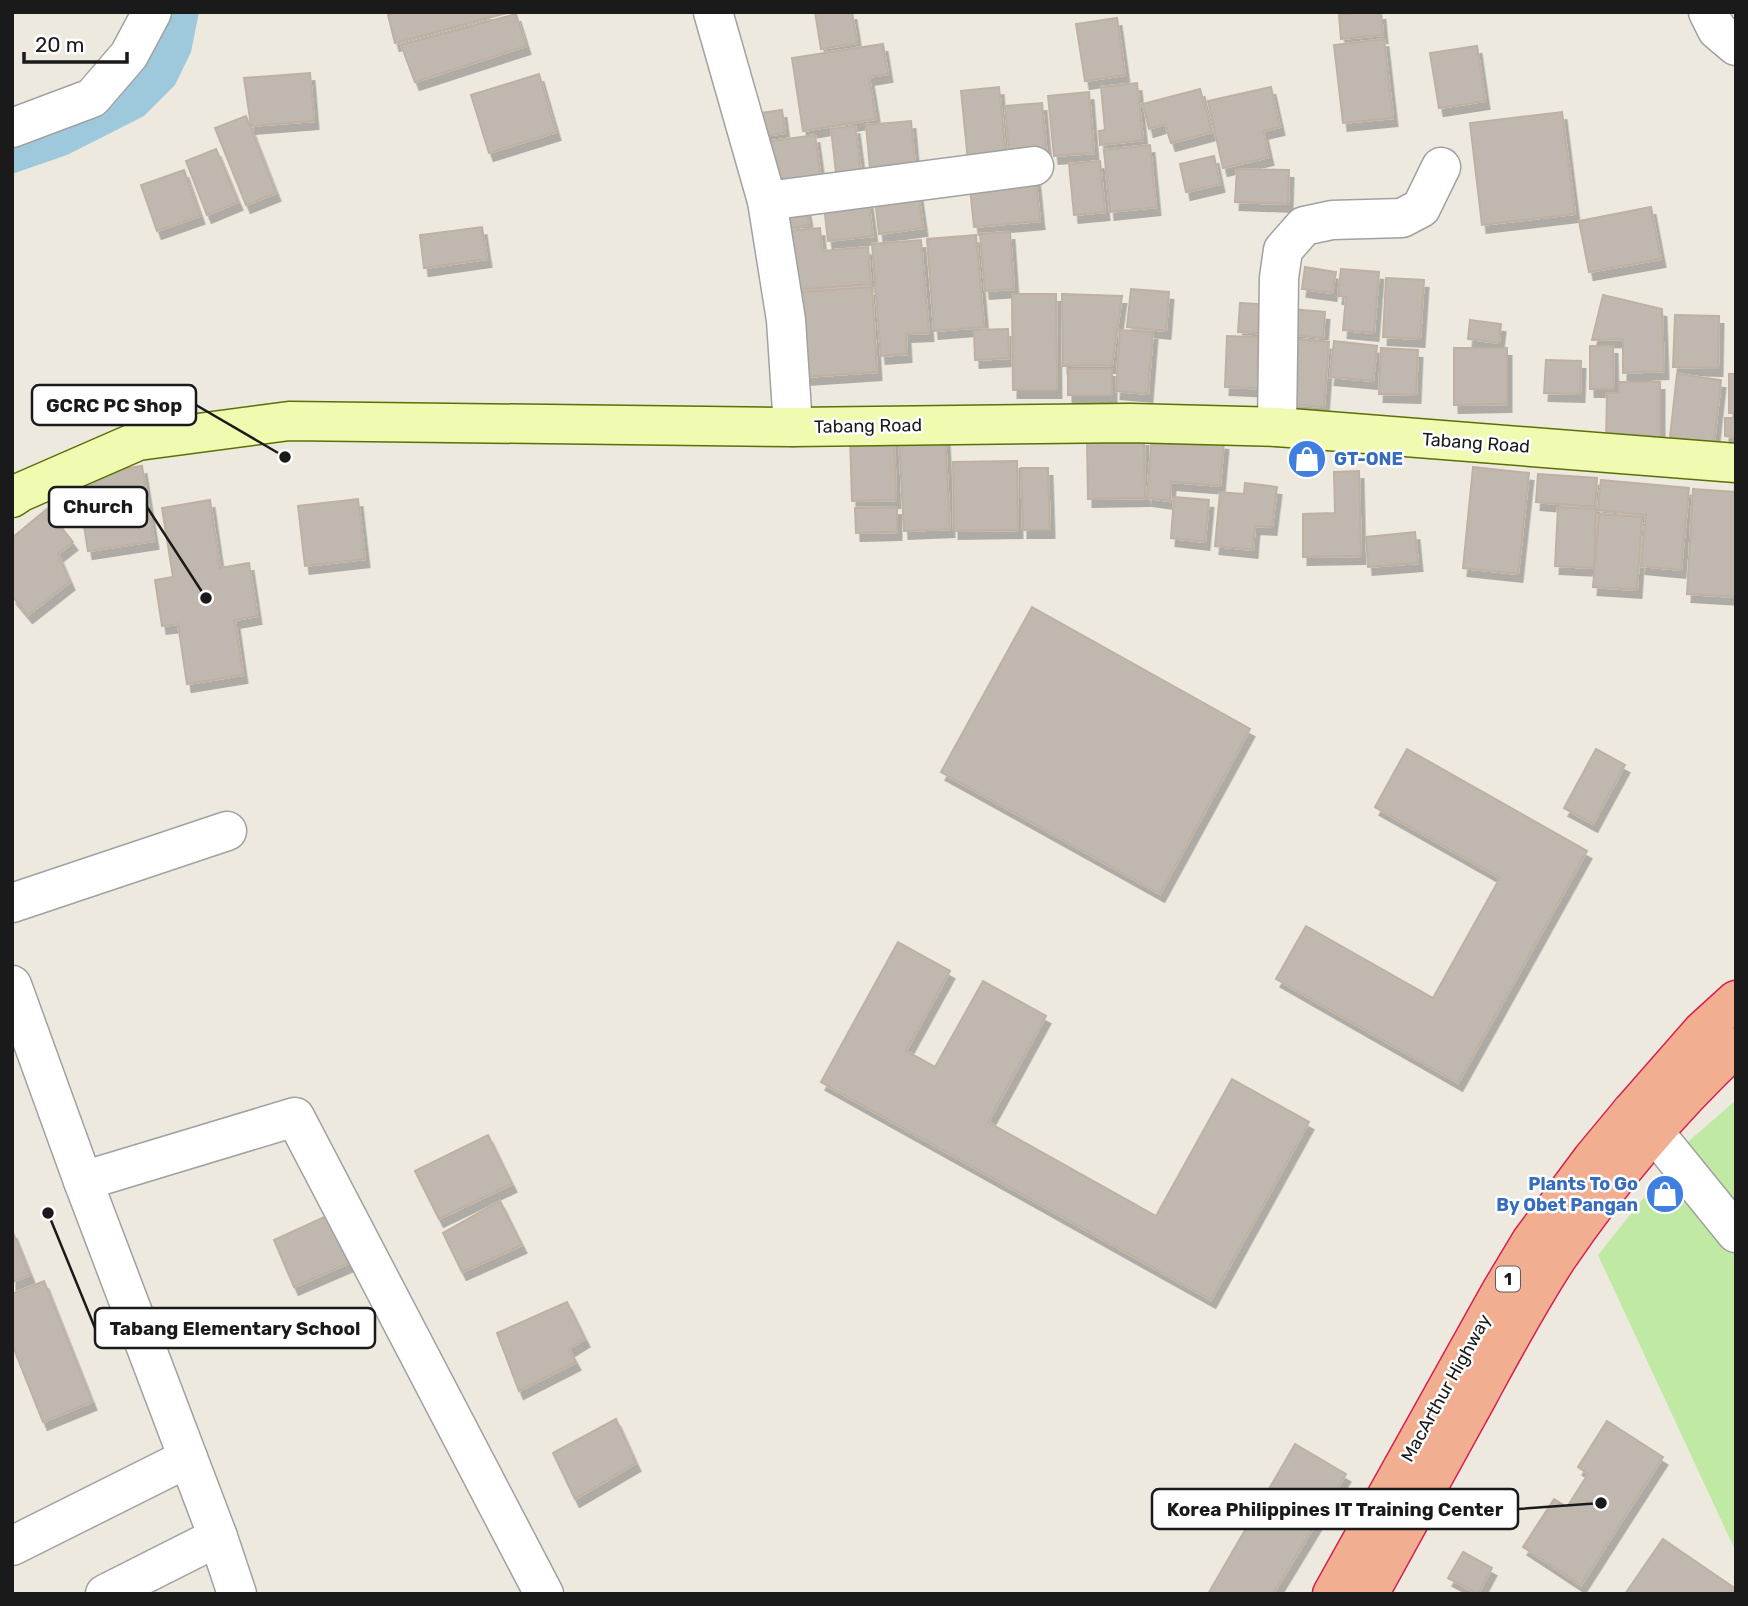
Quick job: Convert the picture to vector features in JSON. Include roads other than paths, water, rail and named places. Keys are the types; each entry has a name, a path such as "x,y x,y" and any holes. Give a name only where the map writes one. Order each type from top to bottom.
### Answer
{"highway":[{"name":"MacArthur Highway","path":"1369,1594 1525,1309 1589,1213 1642,1122 1702,1031 1736,1000"},
{"name":"MacArthur Highway","path":"1332,1594 1501,1290 1577,1178 1642,1122 1688,1094 1736,1047"}],"main road":[{"name":"Tabang Road","path":"12,498 138,441 289,421 793,427 1130,423 1277,427 1736,463"}],"street":[{"path":"12,128 92,98 129,55 152,12"},
{"path":"1708,12 1717,30 1736,46"},
{"path":"715,13 767,201 786,320 793,427"},
{"path":"767,201 1034,166"},
{"path":"1277,427 1279,278 1283,250 1304,226 1332,220 1402,218 1412,213 1421,208 1440,167"},
{"path":"12,903 227,831"},
{"path":"12,985 237,1594"},
{"path":"83,1181 295,1117 544,1594"},
{"path":"1642,1122 1736,1233"},
{"path":"12,1546 188,1458"},
{"path":"105,1594 218,1537"}],"water":[{"path":"159,12 199,12 191,52 175,85 144,116 67,155 12,174 12,136 51,122"}],"place":[{"name":"GCRC PC Shop","path":"285,457"},
{"name":"GT-ONE","path":"1307,459"},
{"name":"Church","path":"206,598"},
{"name":"Plants To Go By Obet Pangan","path":"1665,1194"},
{"name":"Tabang Elementary School","path":"48,1213"},
{"name":"Korea Philippines IT Training Center","path":"1601,1503"}]}
